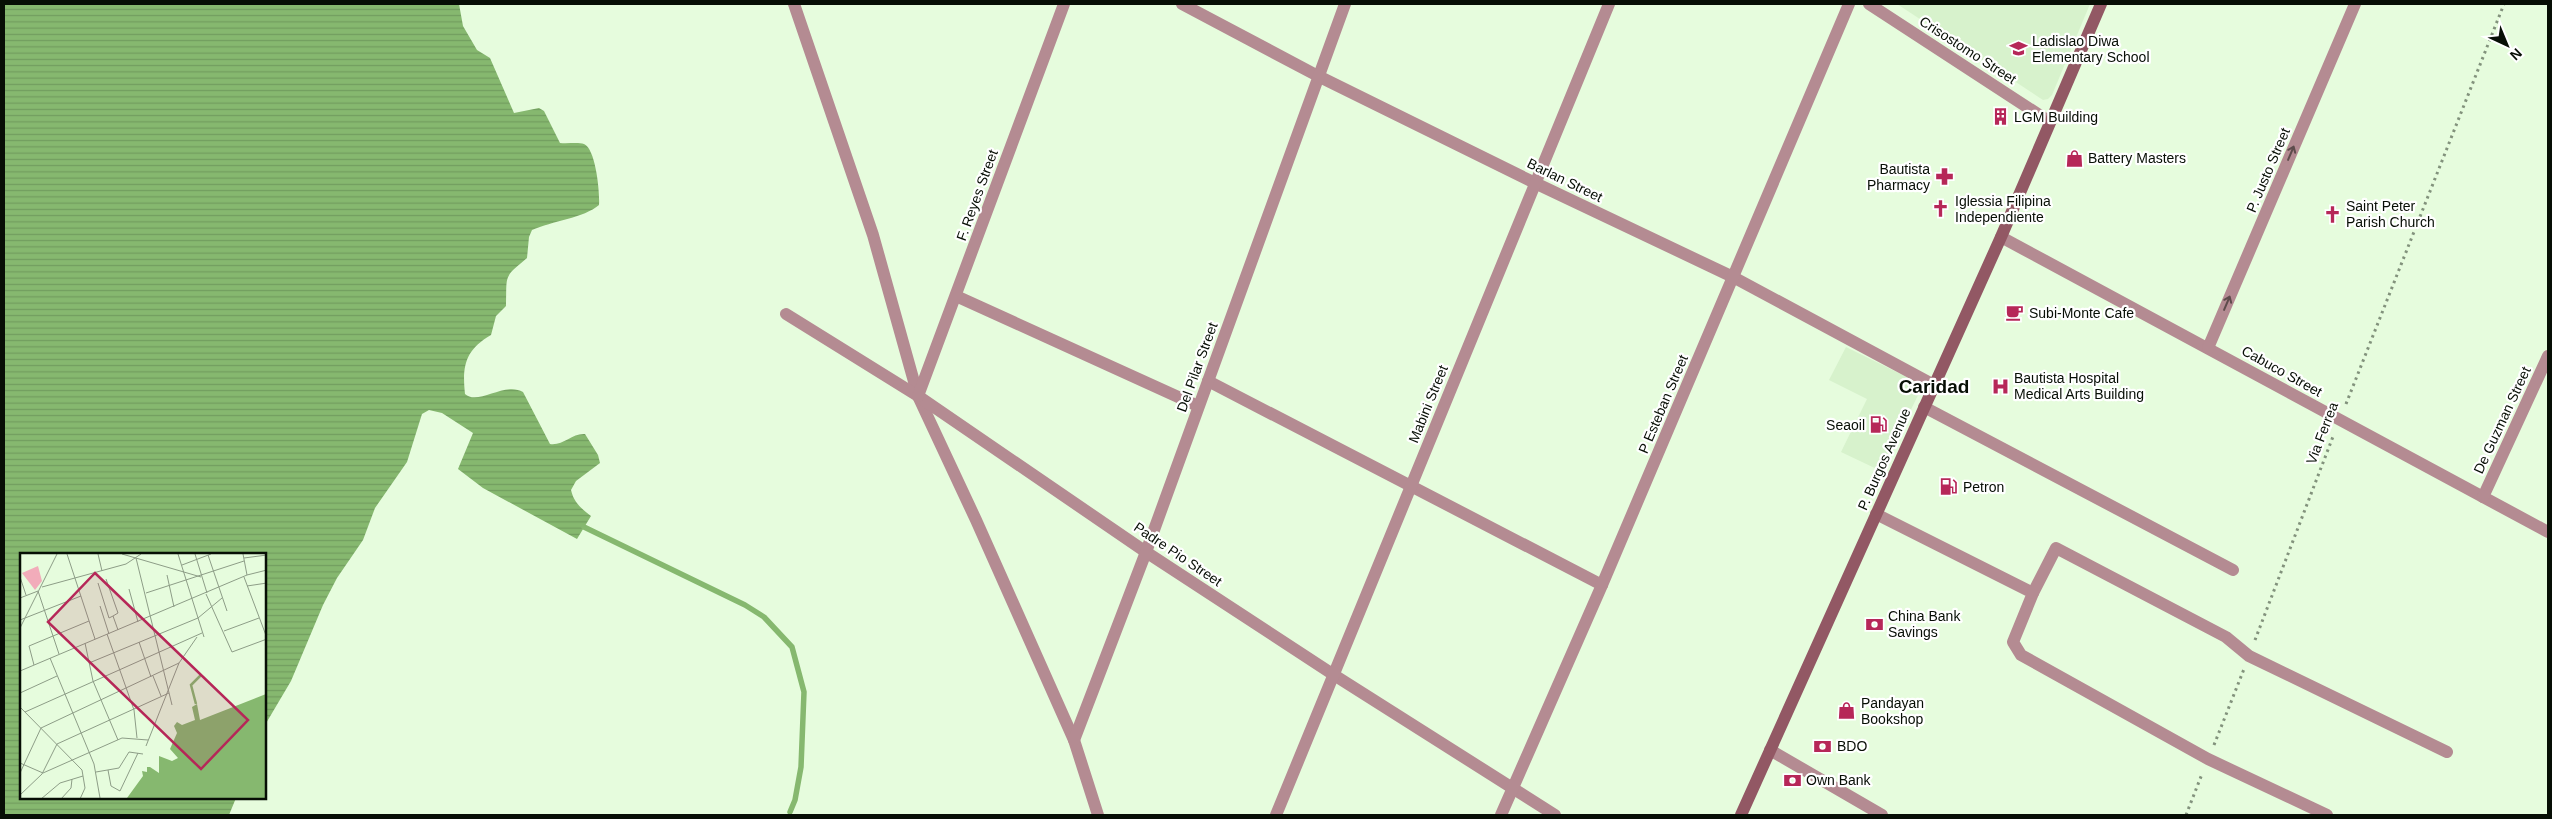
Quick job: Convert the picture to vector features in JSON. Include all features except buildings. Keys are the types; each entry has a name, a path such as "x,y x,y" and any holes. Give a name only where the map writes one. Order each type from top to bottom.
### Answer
{"main road":[{"name":"P. Burgos Avenue","path":"1741,815 2001,237 2101,4"}],"street":[{"path":"794,4 873,235 918,396 976,520 1074,740 1098,815"},
{"name":"F. Reyes Street","path":"918,396 1064,4"},
{"name":"Barlan Street","path":"1182,4 1318,76 1535,183 1733,277 1934,385"},
{"name":"Del Pilar Street","path":"1074,740 1146,552 1345,4"},
{"name":"Mabini Street","path":"1276,815 1609,4"},
{"name":"P Esteban Street","path":"1501,815 1602,585 1849,4"},
{"name":"Crisostomo Street","path":"1868,4 2050,122"},
{"name":"P. Justo Street","path":"2208,348 2355,4"},
{"name":"Cabuco Street","path":"2001,237 2548,532"},
{"path":"956,296 1198,406"},
{"name":"Padre Pio Street","path":"786,314 918,396 1146,552 1334,675 1555,815"},
{"name":"De Guzman Street","path":"2483,497 2548,356"},
{"path":"1208,381 1602,585"},
{"path":"1924,407 2233,570"},
{"path":"1876,514 2033,593"},
{"path":"2327,815 2208,759 2021,655 2013,642 2033,593 2056,548 2226,637 2249,656 2448,752"},
{"path":"1770,750 1882,815"}],"path":[{"name":"Via Ferrea","path":"2186,815 2504,4"}],"shaded area":[{"path":"4,4 459,4 463,26 477,50 490,58 514,113 539,108 544,111 560,143 584,144 592,154 599,192 599,205 593,209 532,230 529,237 527,258 508,277 506,306 496,316 491,335 476,347 467,360 464,375 465,394 470,397 477,397 508,389 516,389 523,392 550,444 559,443 576,435 585,434 598,455 600,463 576,481 571,490 576,502 591,516 577,539 483,488 458,469 473,433 442,413 429,410 422,414 407,462 375,508 363,540 337,578 323,605 291,681 266,723 266,553 20,553 20,799 236,799 229,815 4,815"},
{"name":"Ladislao Diwa Elementary School","path":"1897,4 2090,4 2052,95 2048,99 2043,100"},
{"name":"Seaoil","path":"1846,347 1923,385 1881,471 1841,452 1867,399 1829,380"}],"waterway":[{"path":"584,527 745,605 764,617 792,647 804,692 801,767 795,800 790,812"}],"place":[{"name":"Ladislao Diwa Elementary School","path":"2018,49"},
{"name":"LGM Building","path":"2000,117"},
{"name":"Battery Masters","path":"2074,158"},
{"name":"Bautista Pharmacy","path":"1944,177"},
{"name":"Iglessia Filipina Independiente","path":"1941,209"},
{"name":"Saint Peter Parish Church","path":"2332,214"},
{"name":"Subi-Monte Cafe","path":"2015,313"},
{"name":"Bautista Hospital Medical Arts Building","path":"2000,386"},
{"name":"Seaoil","path":"1879,425"},
{"name":"Petron","path":"1949,487"},
{"name":"China Bank Savings","path":"1874,624"},
{"name":"Pandayan Bookshop","path":"1847,711"},
{"name":"BDO","path":"1823,746"},
{"name":"Own Bank","path":"1792,780"}],"district":[{"name":"Caridad","path":"1934,386"}]}
